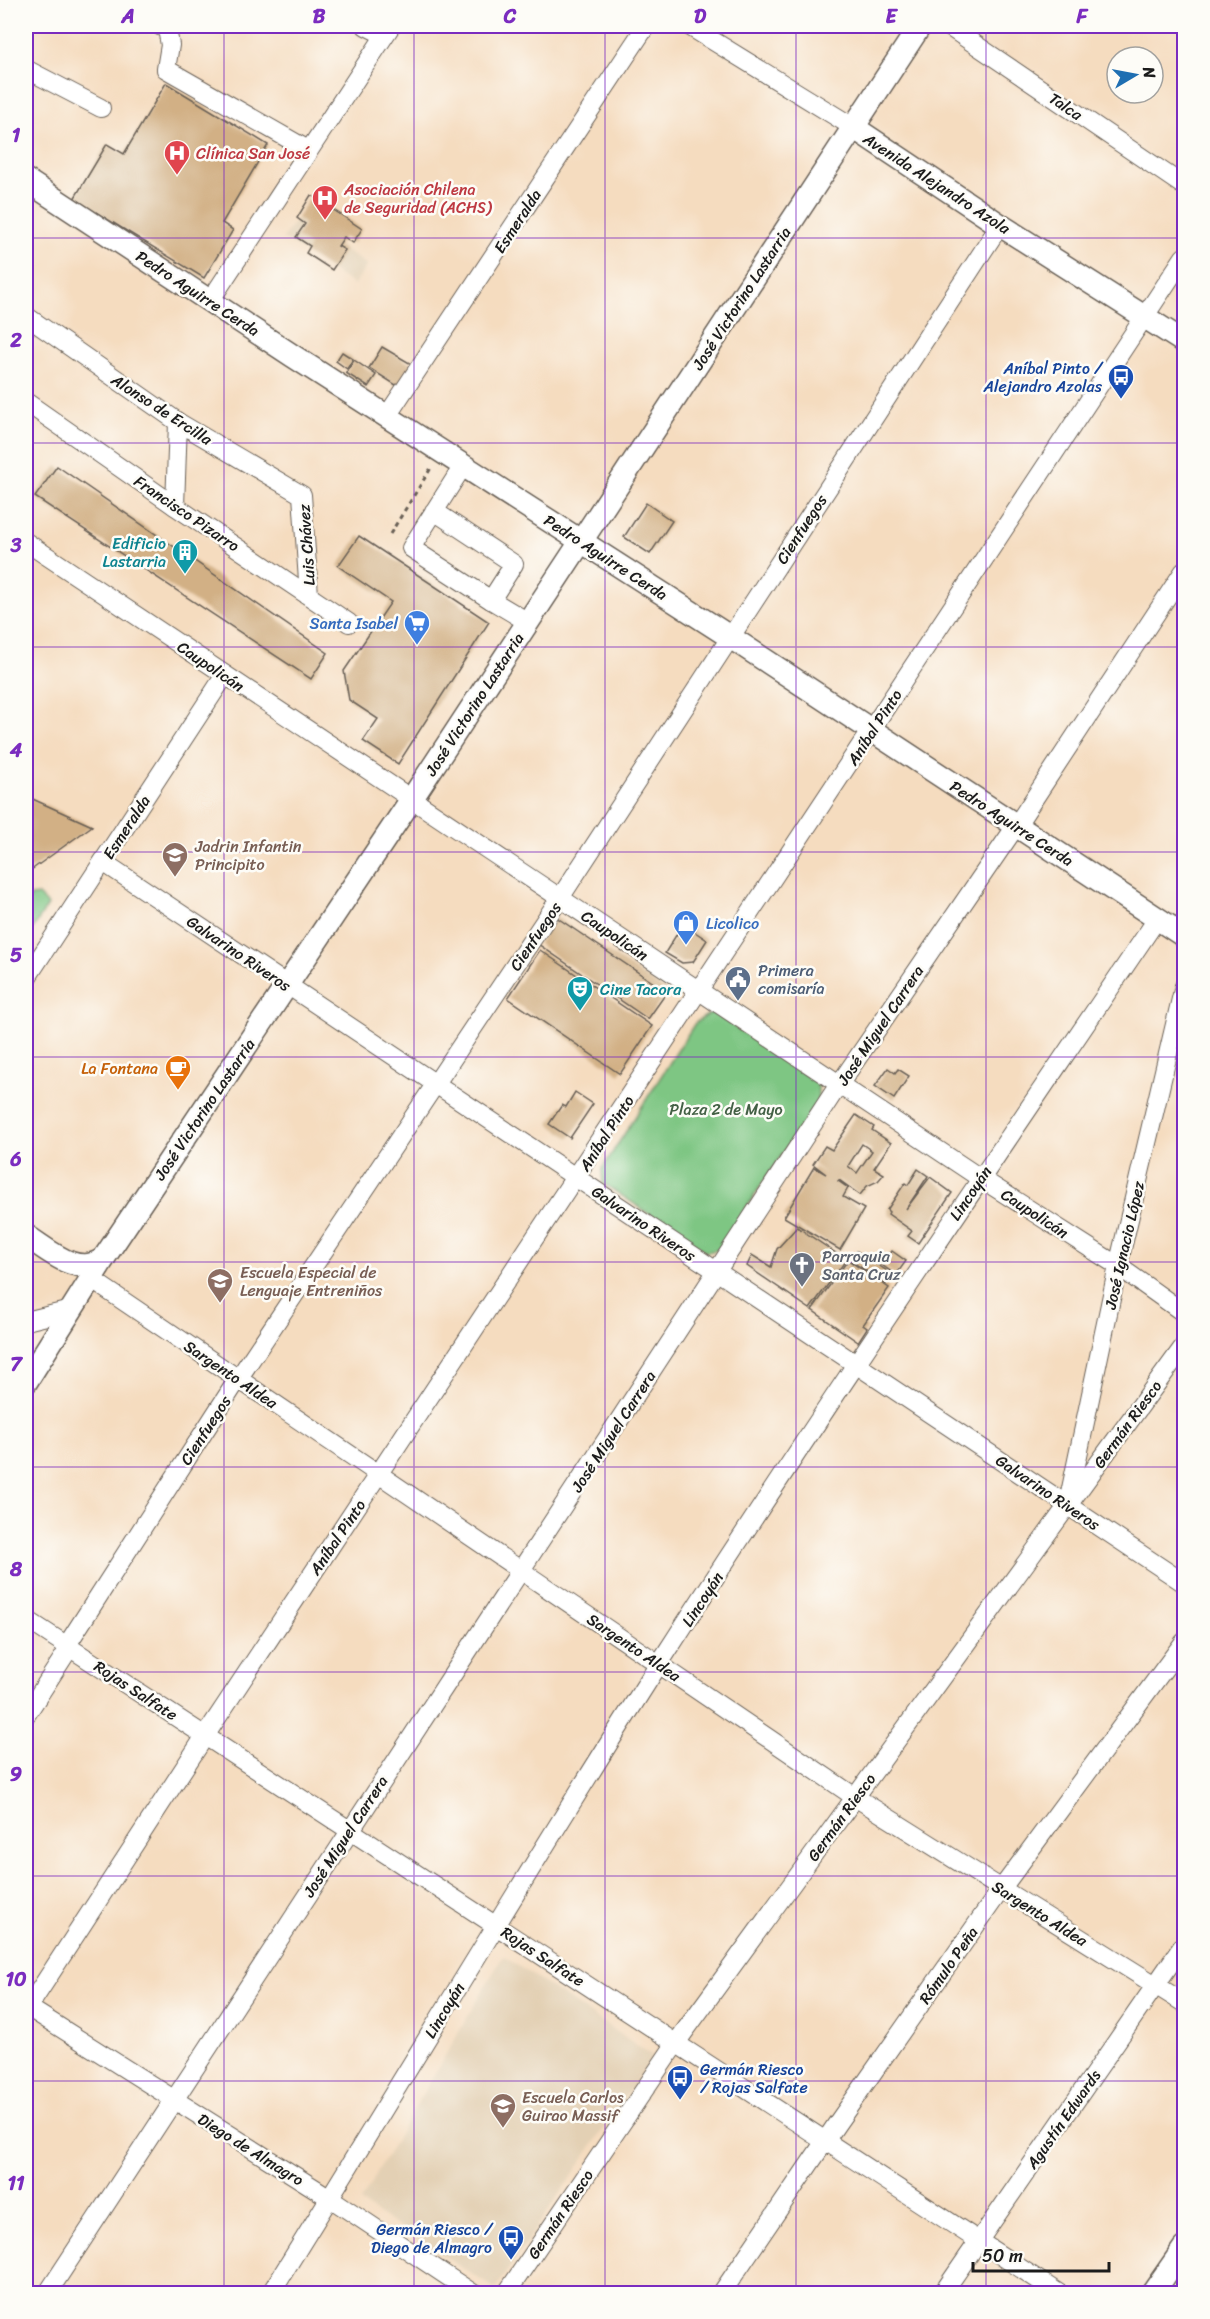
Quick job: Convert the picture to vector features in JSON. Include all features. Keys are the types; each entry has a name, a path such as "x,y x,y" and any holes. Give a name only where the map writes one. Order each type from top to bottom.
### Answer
{"main road":[{"name":"José Victorino Lastarria","path":"26,1382 104,1258 411,800 920,26"},
{"name":"Avenida Alejandro Azola","path":"853,127 1000,225 1185,342"},
{"name":"Pedro Aguirre Cerda","path":"26,180 1185,936"},
{"path":"26,196 57,202"},
{"path":"26,1236 74,1265 93,1265 104,1258"},
{"path":"1152,2294 1185,2248"}],"street":[{"path":"160,26 167,29 170,45 166,69 308,150"},
{"path":"210,301 387,30 366,26"},
{"name":"Esmeralda","path":"387,416 646,26"},
{"name":"Avenida Alejandro Azola","path":"689,26 853,127"},
{"name":"Talca","path":"948,26 1185,186"},
{"path":"26,69 101,108"},
{"name":"Cienfuegos","path":"26,1715 238,1379 560,898 1000,225"},
{"name":"Aníbal Pinto","path":"26,2008 1185,257"},
{"name":"Alonso de Ercilla","path":"26,316 178,422 302,495"},
{"name":"Francisco Pizarro","path":"26,402 349,623"},
{"path":"175,506 178,422"},
{"path":"464,466 411,548 528,622"},
{"name":"Luis Chávez","path":"302,495 309,595"},
{"path":"434,510 514,564 491,600"},
{"name":"Caupolicán","path":"26,542 980,1178 1118,1266 1185,1313"},
{"name":"Caupolicán","path":"26,551 46,556"},
{"name":"José Miguel Carrera","path":"47,2294 840,1084 1016,826 1185,571"},
{"name":"Esmeralda","path":"26,979 225,675"},
{"name":"Galvarino Riveros","path":"103,862 1185,1583"},
{"name":"Lincoyán","path":"270,2294 495,1926 659,1664 980,1178 1157,919"},
{"name":"José Ignacio López","path":"1068,1505 1118,1266 1185,986"},
{"name":"Sargento Aldea","path":"91,1279 855,1797 1185,2002"},
{"path":"26,1321 71,1310"},
{"name":"Germán Riesco","path":"506,2294 676,2043 1185,1346"},
{"name":"Rojas Salfate","path":"26,1619 1060,2294"},
{"name":"Rómulo Peña","path":"721,2294 825,2140 1002,1888 1185,1642"},
{"name":"Agustín Edwards","path":"942,2294 1185,1944"},
{"name":"Diego de Almagro","path":"26,2008 330,2198 474,2294"}],"path":[{"path":"390,534 442,452"}],"shaded area":[{"path":"297,218 367,265 354,285 283,238"},
{"name":"Escuela Carlos Guirao Massif","path":"503,1956 653,2056 495,2289 360,2202"}],"green space":[{"path":"38,895 48,905 26,939 26,903 31,896"},
{"name":"Plaza 2 de Mayo","path":"712,1012 818,1083 818,1101 718,1250 706,1252 603,1183 602,1169 695,1023"}],"building":[{"name":"Clínica San José","path":"166,83 268,145 222,223 233,230 204,278 74,199 107,144 124,154"},
{"name":"Asociación Chilena de Seguridad (ACHS)","path":"311,195 362,229 353,243 344,237 338,246 345,250 332,270 306,253 310,246 296,237 305,224 297,218"},
{"path":"382,347 413,365 399,387 369,368"},
{"path":"342,352 353,359 347,369 336,361"},
{"path":"354,360 376,375 368,387 346,373"},
{"name":"Edificio Lastarria","path":"57,466 328,653 311,679 35,497"},
{"path":"646,503 672,521 650,554 624,537"},
{"name":"Santa Isabel","path":"359,536 489,622 398,764 363,741 378,719 349,700 344,671 391,602 338,566"},
{"path":"26,796 92,826 27,873 26,863"},
{"path":"556,917 667,992 648,1019 538,944"},
{"name":"Licolico","path":"683,924 707,940 693,962 682,963 665,953"},
{"name":"Cine Tacora","path":"540,950 652,1026 620,1074 508,998"},
{"path":"888,1068 895,1073 898,1069 909,1076 894,1099 875,1086"},
{"path":"575,1092 593,1104 570,1138 549,1124 562,1105 566,1107"},
{"path":"856,1115 874,1127 872,1130 891,1143 874,1168 884,1174 878,1181 867,1186 860,1195 838,1181 848,1188 843,1197 864,1209 840,1250 784,1217 814,1167 826,1174 813,1164 825,1146 832,1150","holes":["862,1144 872,1151 857,1173 848,1166"]},
{"path":"918,1169 928,1176 906,1209 930,1177 952,1193 918,1243 908,1236 912,1231 888,1214 887,1210 905,1183 908,1185"},
{"name":"Parroquia Santa Cruz","path":"797,1227 846,1260 810,1309 747,1266 752,1255 771,1267 777,1249"},
{"path":"857,1251 893,1275 886,1284 851,1261"},
{"path":"892,1251 906,1261 896,1275 882,1265"},
{"path":"848,1260 889,1288 863,1325 867,1328 858,1342 812,1310"}],"place":[{"name":"Clínica San José","path":"177,176"},
{"name":"Asociación Chilena de Seguridad (ACHS)","path":"325,221"},
{"name":"Aníbal Pinto / Alejandro Azolas","path":"1121,400"},
{"name":"Edificio Lastarria","path":"185,575"},
{"name":"Santa Isabel","path":"417,646"},
{"name":"Jadrin Infantin Principito","path":"175,878"},
{"name":"Licolico","path":"686,946"},
{"name":"Primera comisaría","path":"738,1002"},
{"name":"Cine Tacora","path":"580,1012"},
{"name":"La Fontana","path":"178,1091"},
{"name":"Parroquia Santa Cruz","path":"802,1288"},
{"name":"Escuela Especial de Lenguaje Entreniños","path":"220,1304"},
{"name":"Germán Riesco / Rojas Salfate","path":"680,2101"},
{"name":"Escuela Carlos Guirao Massif","path":"503,2129"},
{"name":"Germán Riesco / Diego de Almagro","path":"511,2261"}]}
